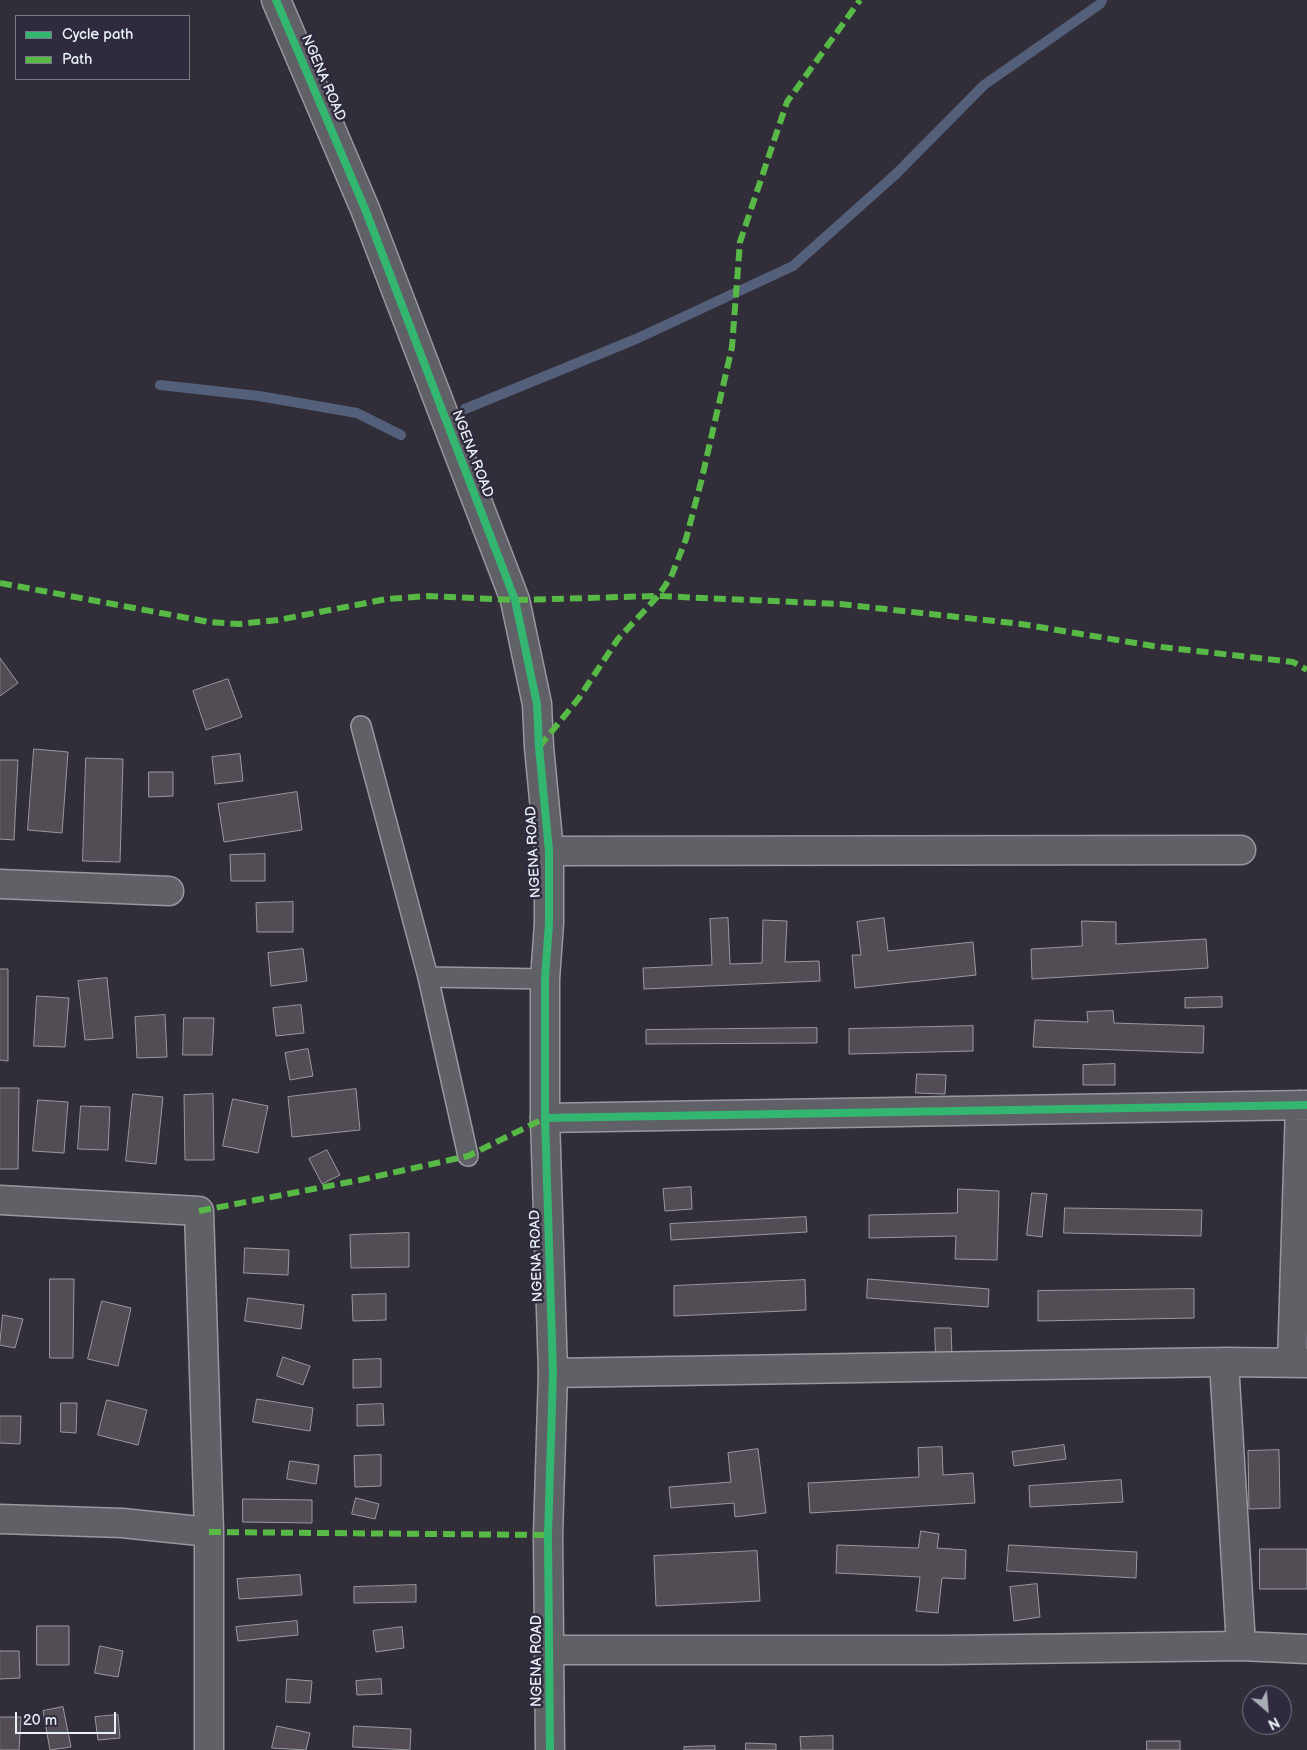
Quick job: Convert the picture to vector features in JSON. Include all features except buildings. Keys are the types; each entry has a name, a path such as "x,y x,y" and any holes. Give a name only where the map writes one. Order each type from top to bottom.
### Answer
{"street":[{"name":"NGENA ROAD","path":"276,0 365,209 515,600 537,704 539,747 549,851 549,923 545,978 546,1118 553,1373 548,1535 550,1750"},
{"path":"549,851 1241,850"},
{"path":"0,884 170,891"},
{"path":"546,1118 1304,1104 1300,1363 1224,1362 553,1373"},
{"path":"0,1200 199,1210 209,1532 209,1750"},
{"path":"1224,1362 1241,1646"},
{"path":"0,1519 122,1523 209,1532"},
{"path":"549,1650 945,1650 1241,1646 1307,1649"}],"lane":[{"path":"361,726 428,977 468,1156"},
{"path":"428,977 545,978"}],"waterway":[{"path":"465,409 636,339 793,266 896,174 984,85 1100,4 1102,0"},
{"path":"160,385 259,396 357,413 401,435"}],"marked path":[{"path":"539,747 579,698 618,639 658,596 671,577 686,539 732,347 740,242 787,102 860,0"},
{"path":"0,583 209,622 239,624 278,620 387,599 428,596 515,600 658,596 840,604 1021,624 1153,646 1293,662 1307,670"},
{"path":"199,1211 360,1180 468,1156 545,1118"},
{"path":"209,1532 548,1535"}],"cycle path":[{"path":"276,0 365,209 515,600 537,704 539,747 549,851 549,923 545,979 545,1118 553,1373 548,1535 550,1750"},
{"path":"545,1118 1307,1105"}]}
